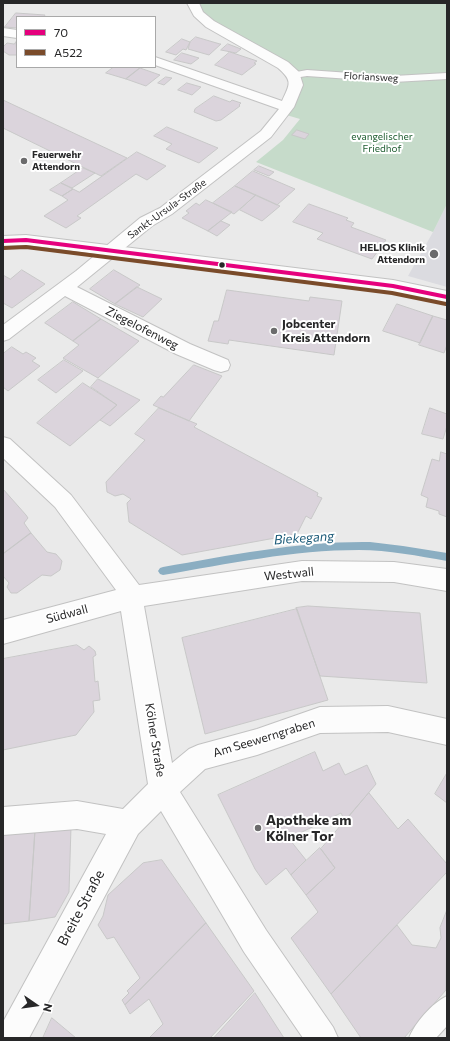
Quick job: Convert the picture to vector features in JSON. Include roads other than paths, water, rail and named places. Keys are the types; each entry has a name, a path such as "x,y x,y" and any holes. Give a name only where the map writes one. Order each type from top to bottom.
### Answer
{"street":[{"path":"193,3 198,14 210,24 284,65 294,74"},
{"path":"3,32 16,34"},
{"path":"156,61 287,107"},
{"name":"Sankt-Ursula-Straße","path":"3,334 114,250 146,222 166,211 266,134 287,107 296,85 294,74"},
{"path":"3,242 26,240 114,250 393,286 447,297"},
{"name":"Ziegelofenweg","path":"64,288 183,348 222,365"},
{"name":"Kölner Straße","path":"3,445 63,501 129,590 132,597 163,789 255,941 322,1038"},
{"name":"Westwall","path":"132,597 302,571 394,572 447,580"},
{"name":"Südwall","path":"3,632 132,597"},
{"name":"Am Seewerngraben","path":"163,789 198,758 256,742 320,720 388,719 447,732"},
{"name":"Breite Straße","path":"12,1038 101,871 128,824 163,789"},
{"path":"3,821 77,815 128,824"}],"lane":[{"name":"Floriansweg","path":"294,74 307,73 394,79 447,76"},
{"path":"421,1038 447,1008"}],"waterway":[{"name":"Biekegang","path":"163,571 286,551 335,547 381,547 447,557"}],"place":[{"name":"Feuerwehr Attendorn","path":"24,161"},
{"name":"HELIOS Klinik Attendorn","path":"434,254"},
{"name":"Jobcenter Kreis Attendorn","path":"274,331"},
{"name":"Apotheke am Kölner Tor","path":"258,828"}],"park label":[{"name":"evangelischer Friedhof","path":"382,142"}]}
